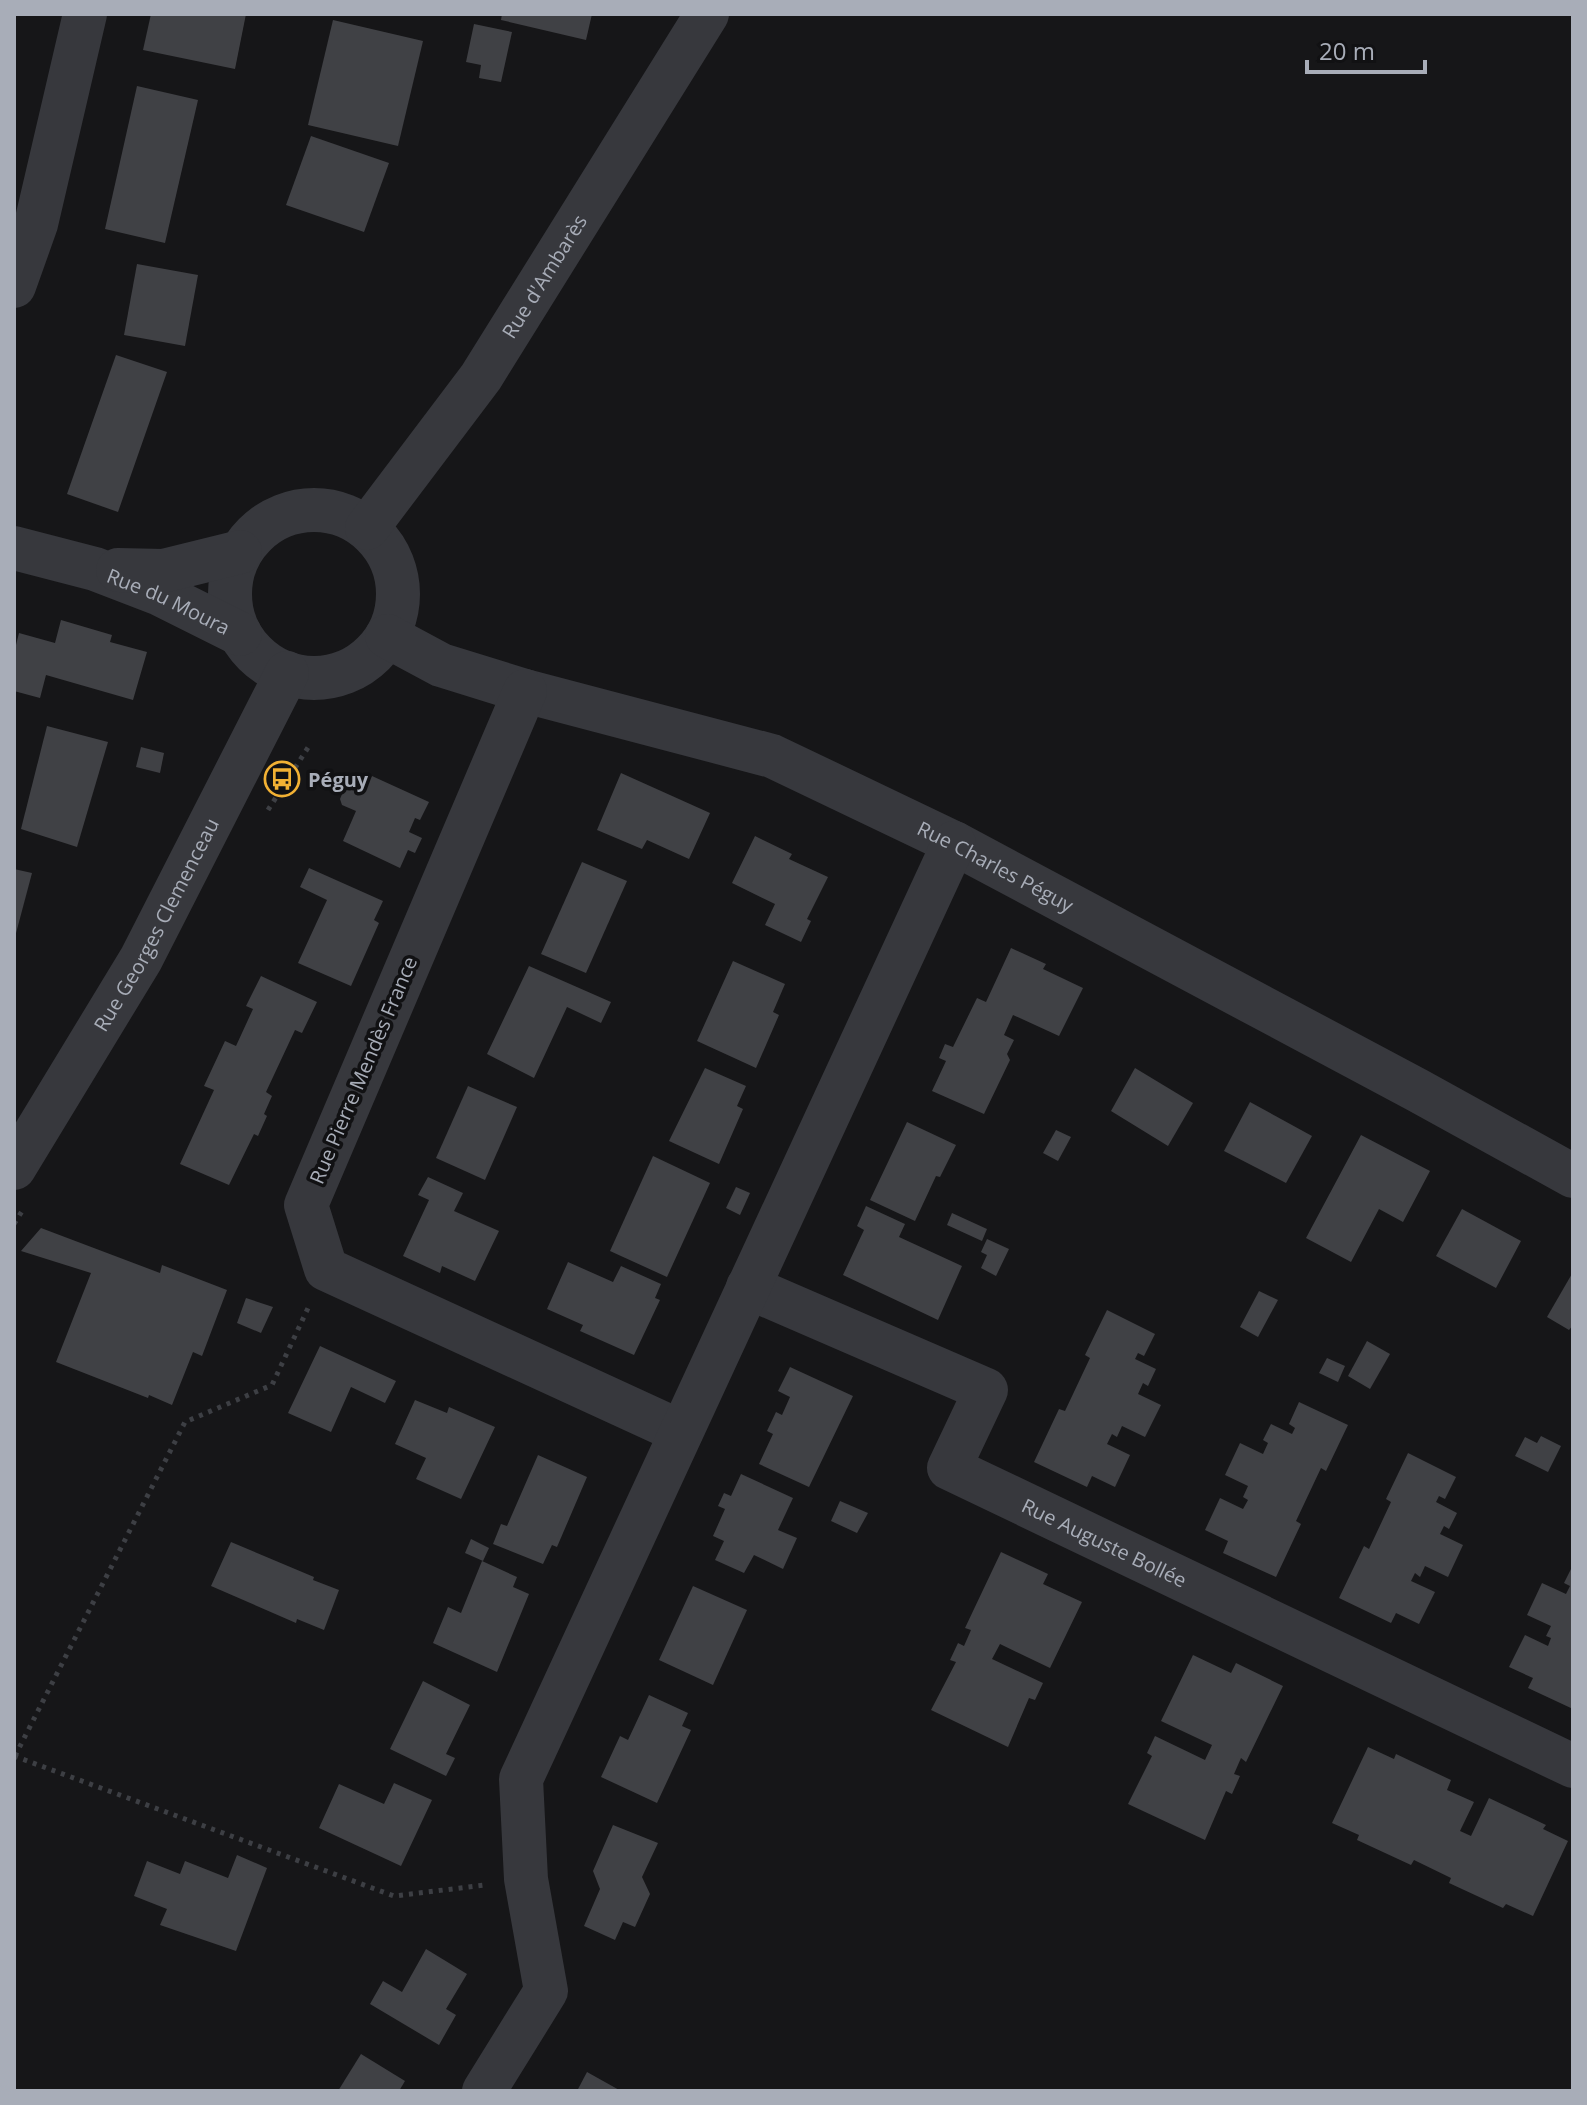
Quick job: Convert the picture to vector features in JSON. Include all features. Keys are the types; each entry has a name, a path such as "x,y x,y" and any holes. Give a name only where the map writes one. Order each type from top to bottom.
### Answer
{"street":[{"path":"14,286 36,224 85,14"},
{"name":"Rue d'Ambarès","path":"367,528 481,377 707,14"},
{"path":"312,509 341,514 367,528 385,549 396,574 398,596 395,616 387,636 372,654 353,668 332,675 309,677 287,673 268,664 252,651 240,634 231,607 231,579 240,552 259,530 284,515 312,509"},
{"name":"Rue du Moura","path":"14,548 95,569 160,594 240,634"},
{"name":"Rue du Moura","path":"95,569 163,571 240,552"},
{"name":"Rue Charles Péguy","path":"387,636 441,665 525,691 772,756 954,843 1573,1176"},
{"name":"Rue Georges Clemenceau","path":"14,1168 141,959 287,673"},
{"name":"Rue Pierre Mendès France","path":"326,1269 306,1205 525,691"},
{"path":"484,2091 546,1991 526,1879 521,1779 954,843"},
{"path":"326,1269 681,1432"},
{"name":"Rue Auguste Bollée","path":"748,1287 986,1390 949,1468 1573,1766"}],"path":[{"path":"326,1269 272,1385 185,1422 14,1756 394,1896 526,1879"}],"building":[{"path":"151,14 246,14 235,69 143,50"},
{"path":"502,14 592,14 586,40 501,20"},
{"path":"333,20 423,41 398,146 308,125"},
{"path":"474,24 512,32 501,82 479,78 481,65 466,62"},
{"path":"137,86 198,100 165,243 105,229"},
{"path":"311,136 389,163 364,232 286,205"},
{"path":"137,264 198,275 185,346 124,335"},
{"path":"116,355 167,372 118,512 67,494"},
{"path":"61,620 112,635 110,642 147,652 133,700 46,675 40,698 14,691 14,653 19,633 55,643"},
{"path":"47,726 108,742 77,847 21,829"},
{"path":"141,747 164,753 160,773 136,767"},
{"path":"357,773 370,779 372,776 429,802 420,820 415,818 409,832 422,838 415,853 408,850 400,868 343,841 356,811 342,805 340,799 350,775"},
{"path":"621,773 710,813 689,859 647,840 642,849 597,830"},
{"path":"755,836 792,854 789,859 828,877 807,919 811,921 801,942 765,925 775,904 732,883"},
{"path":"582,862 627,881 586,973 541,954"},
{"path":"309,868 383,901 374,920 379,923 351,986 298,963 327,900 300,887"},
{"path":"14,869 32,873 15,937 14,937"},
{"path":"1011,948 1046,964 1043,969 1083,988 1059,1036 1013,1015 1004,1035 1014,1040 1007,1054 1010,1060 984,1114 932,1091 946,1061 939,1058 945,1044 953,1047 977,998 986,1002"},
{"path":"733,961 785,984 773,1012 779,1015 756,1068 697,1041"},
{"path":"529,966 611,1002 601,1023 567,1007 534,1078 487,1054"},
{"path":"261,976 317,1002 302,1033 295,1030 266,1092 272,1096 264,1114 267,1116 258,1136 254,1134 229,1185 180,1164 214,1090 204,1086 225,1041 236,1046 253,1009 246,1006"},
{"path":"705,1068 746,1086 737,1106 743,1109 719,1164 669,1141"},
{"path":"1135,1068 1193,1103 1168,1146 1111,1111"},
{"path":"468,1086 517,1107 485,1180 436,1158"},
{"path":"1250,1102 1312,1136 1286,1183 1224,1151"},
{"path":"907,1122 956,1145 940,1177 936,1176 915,1221 870,1200"},
{"path":"1056,1130 1071,1137 1058,1161 1043,1153"},
{"path":"1361,1135 1430,1171 1403,1222 1379,1209 1351,1262 1306,1238"},
{"path":"653,1156 710,1183 667,1277 610,1251"},
{"path":"428,1177 463,1193 454,1211 499,1231 475,1281 442,1266 440,1273 403,1256 429,1200 418,1195"},
{"path":"736,1187 750,1193 740,1215 726,1208"},
{"path":"866,1206 905,1224 899,1237 962,1266 938,1320 843,1275 864,1230 857,1226"},
{"path":"1462,1209 1521,1241 1496,1288 1436,1256"},
{"path":"952,1213 987,1229 982,1241 947,1225"},
{"path":"41,1228 160,1273 162,1265 227,1290 202,1356 193,1352 172,1405 56,1362 91,1273 21,1251"},
{"path":"987,1239 1009,1249 996,1276 981,1268 987,1255 981,1252"},
{"path":"568,1262 613,1282 621,1266 661,1284 655,1298 660,1300 634,1355 580,1331 583,1325 547,1309"},
{"path":"1573,1272 1573,1325 1569,1330 1547,1317"},
{"path":"1259,1291 1278,1300 1258,1337 1240,1327"},
{"path":"246,1298 273,1307 261,1333 237,1323"},
{"path":"1107,1310 1155,1334 1144,1356 1138,1353 1135,1359 1156,1369 1148,1386 1143,1383 1138,1394 1161,1405 1145,1437 1122,1426 1117,1437 1112,1434 1107,1444 1130,1455 1115,1487 1092,1476 1087,1487 1034,1462 1059,1409 1065,1411 1090,1358 1085,1355"},
{"path":"1367,1341 1390,1354 1370,1389 1348,1376"},
{"path":"320,1346 396,1381 385,1403 351,1387 331,1432 288,1413"},
{"path":"1327,1358 1345,1366 1338,1382 1319,1373"},
{"path":"790,1367 853,1396 809,1487 759,1464 773,1434 767,1431 776,1412 782,1415 790,1397 778,1391"},
{"path":"415,1400 447,1413 449,1407 495,1427 461,1499 416,1479 426,1458 395,1444"},
{"path":"1299,1402 1348,1425 1326,1471 1321,1468 1296,1521 1301,1524 1276,1577 1223,1553 1228,1541 1205,1530 1220,1498 1243,1509 1248,1500 1243,1497 1248,1486 1225,1475 1240,1443 1263,1454 1268,1443 1263,1440 1271,1424 1292,1434 1295,1428 1289,1424"},
{"path":"1541,1436 1561,1446 1548,1472 1515,1456 1525,1437 1537,1443"},
{"path":"1408,1453 1456,1477 1445,1499 1439,1496 1436,1502 1457,1513 1449,1529 1444,1526 1440,1534 1463,1545 1448,1577 1425,1566 1420,1577 1415,1573 1411,1581 1435,1592 1419,1624 1396,1613 1391,1623 1339,1598 1364,1546 1369,1549 1391,1502 1386,1499"},
{"path":"538,1455 587,1477 557,1547 552,1545 543,1564 493,1544 501,1524 507,1526"},
{"path":"741,1474 793,1498 778,1530 797,1538 783,1569 754,1555 744,1573 715,1560 724,1541 713,1536 725,1509 718,1506 724,1493 731,1496"},
{"path":"840,1501 868,1513 857,1533 831,1521"},
{"path":"471,1539 489,1548 483,1561 465,1553"},
{"path":"231,1542 339,1590 324,1630 297,1619 296,1623 211,1586"},
{"path":"1001,1552 1048,1574 1043,1584 1082,1602 1050,1668 1000,1644 992,1659 1043,1683 1035,1700 1029,1698 1008,1747 931,1710 956,1662 950,1660 958,1643 964,1646 971,1630 965,1628"},
{"path":"482,1561 517,1577 513,1587 529,1594 497,1672 433,1643 448,1607 461,1613"},
{"path":"1573,1565 1573,1709 1528,1688 1533,1678 1509,1667 1525,1635 1548,1646 1551,1638 1546,1636 1551,1626 1527,1615 1542,1583 1566,1594 1570,1586 1564,1583"},
{"path":"693,1586 747,1610 713,1685 659,1660"},
{"path":"1193,1655 1231,1673 1236,1663 1283,1686 1246,1762 1241,1758 1234,1774 1240,1776 1232,1794 1226,1791 1205,1840 1128,1804 1152,1756 1147,1753 1155,1736 1205,1760 1212,1745 1161,1721"},
{"path":"423,1681 470,1705 446,1754 455,1758 446,1776 390,1749"},
{"path":"649,1695 688,1713 682,1726 691,1730 657,1803 601,1777 620,1736 628,1740"},
{"path":"1368,1747 1394,1759 1396,1754 1451,1780 1447,1790 1474,1802 1460,1831 1471,1836 1489,1798 1546,1825 1543,1829 1568,1841 1533,1916 1506,1904 1503,1908 1449,1883 1451,1878 1414,1860 1411,1865 1357,1840 1359,1835 1332,1823"},
{"path":"394,1783 432,1800 401,1866 319,1828 339,1784 384,1804"},
{"path":"613,1825 658,1843 642,1877 650,1894 635,1927 623,1922 615,1940 584,1926 600,1889 593,1871"},
{"path":"237,1855 267,1868 236,1951 160,1925 167,1909 134,1896 147,1861 180,1874 185,1861 228,1878"},
{"path":"426,1949 467,1974 446,2009 456,2015 439,2045 370,2004 383,1981 402,1992"},
{"path":"361,2054 405,2081 399,2091 338,2091"},
{"path":"587,2072 621,2091 577,2091"}],"place":[{"name":"Péguy","path":"282,779"}]}
